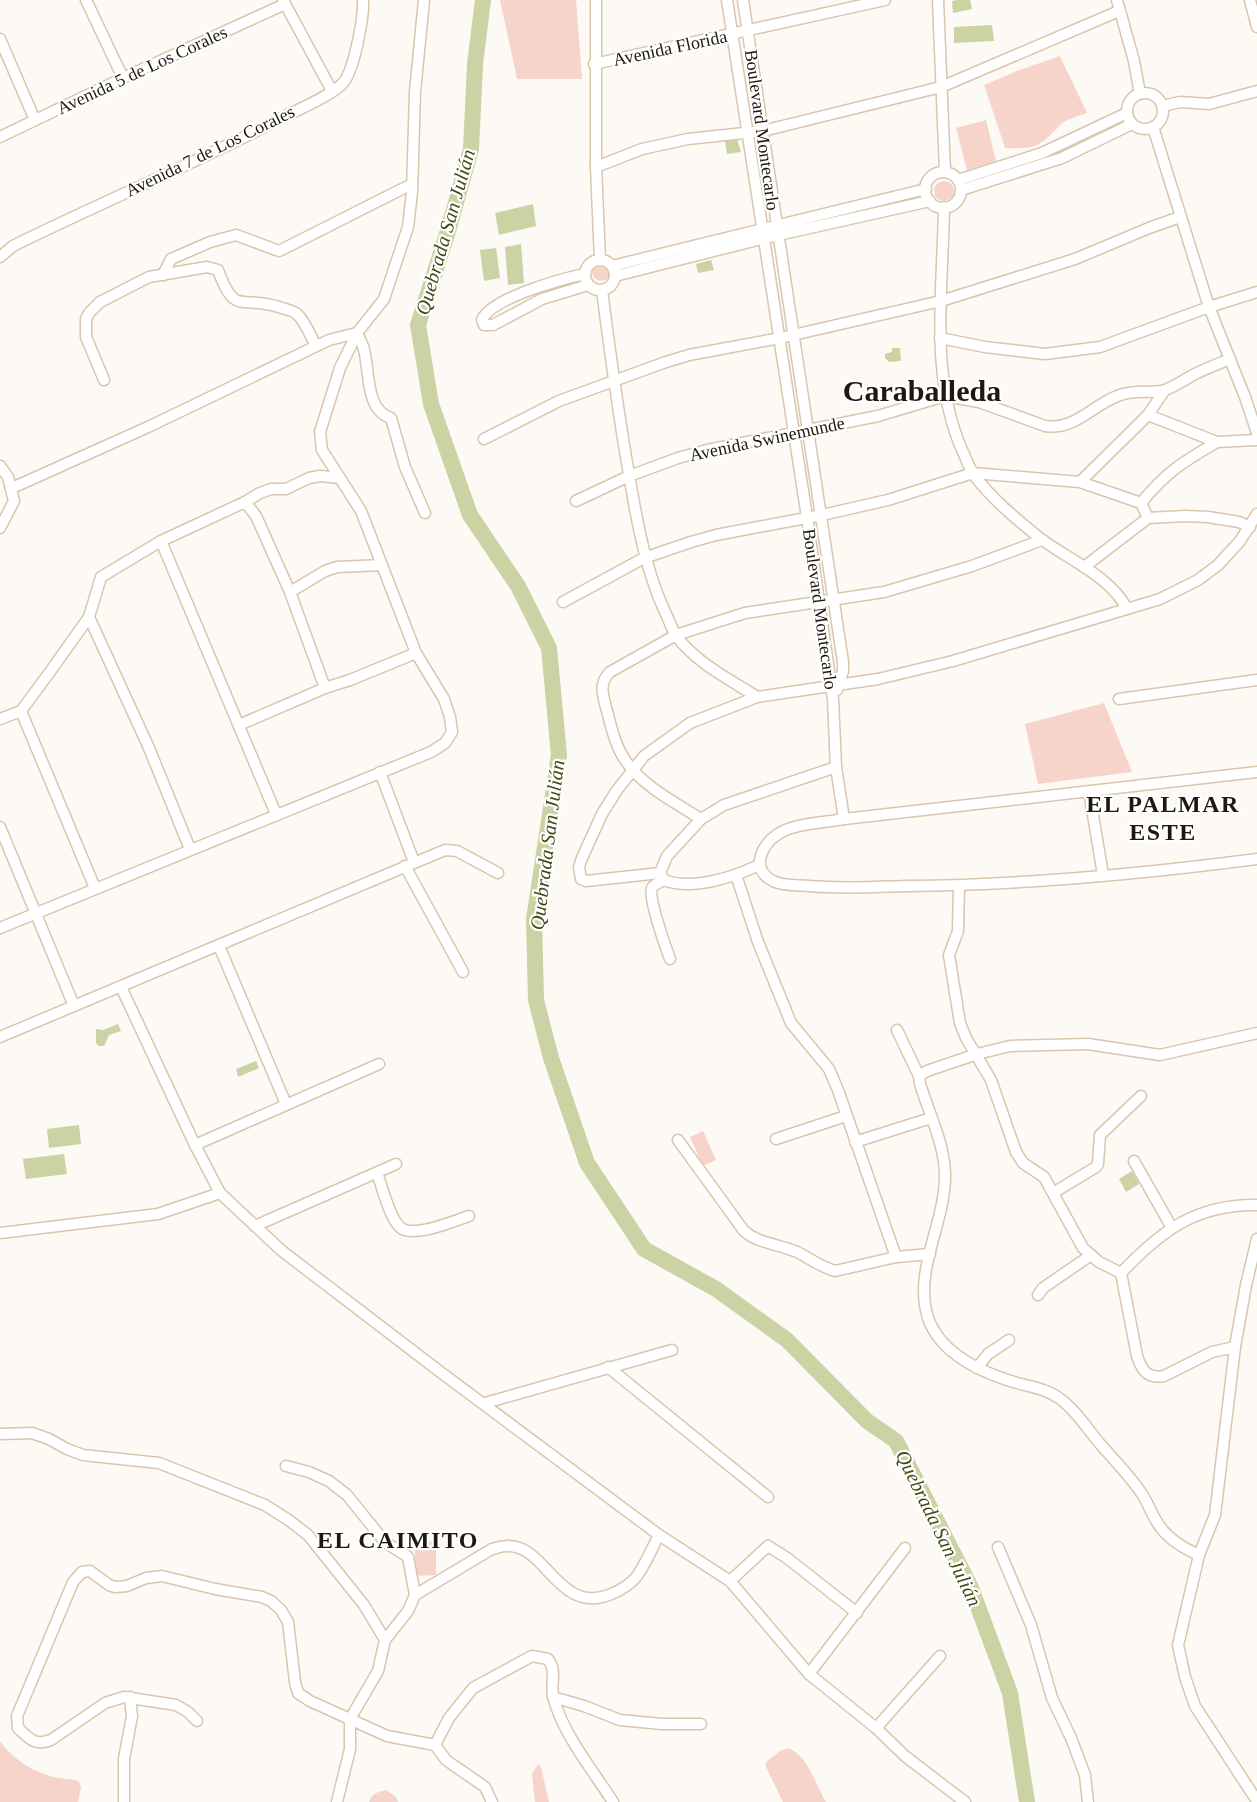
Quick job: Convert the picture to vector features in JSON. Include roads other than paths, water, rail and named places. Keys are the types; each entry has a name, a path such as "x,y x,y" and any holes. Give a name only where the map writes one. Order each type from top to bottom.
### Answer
{"street":[{"path":"86,0 123,78"},
{"name":"Avenida 7 de Los Corales","path":"0,257 12,246 256,131 345,82 358,40 364,10 363,0"},
{"path":"0,928 431,752 445,743 452,732 444,699 416,653 361,511 322,450 320,432 340,368 357,333 384,299 408,227 415,92 424,0"},
{"path":"596,0 594,64 600,260"},
{"name":"Boulevard Montecarlo","path":"727,0 834,690"},
{"name":"Boulevard Montecarlo","path":"742,0 843,662 843,670 834,690"},
{"name":"Avenida Florida","path":"594,64 885,0"},
{"path":"938,0 945,172"},
{"path":"1250,0 1257,27"},
{"path":"284,2 332,91"},
{"name":"Avenida 5 de Los Corales","path":"0,137 284,2"},
{"path":"596,167 642,150 688,139 763,131 941,87 1118,5 1134,61 1140,94"},
{"path":"0,39 35,120"},
{"path":"1162,106 1180,102 1209,104 1257,92"},
{"path":"1140,94 1153,96 1162,106 1161,118 1153,127 1138,128 1129,118 1128,105 1132,98 1140,94"},
{"path":"960,185 1062,158 1129,118"},
{"path":"1153,127 1209,307 1257,433"},
{"path":"945,172 952,174 960,185 956,202 944,207 936,206 930,201 926,189 932,177 945,172"},
{"path":"163,275 171,259 210,242 236,235 279,251 412,184"},
{"path":"777,230 926,189"},
{"path":"614,271 777,230 930,201"},
{"path":"944,207 940,338 945,396 958,440 973,473 995,500 1042,540 1084,567 1122,600 1127,609"},
{"path":"484,439 559,401 613,380 689,356 780,338 941,301 1054,266 1180,217"},
{"path":"600,260 609,263 614,271 611,285 602,290 592,288 586,280 589,264 600,260"},
{"path":"104,380 84,328 89,312 100,302 149,277 207,267 218,270 226,291 233,300 243,303 265,303 297,314 316,346"},
{"path":"560,279 586,280 542,299 493,325 484,325 482,320 488,311 536,287 560,279"},
{"path":"602,290 613,380 629,476 644,558 658,597 676,635 702,663 757,697"},
{"path":"940,338 985,347 1045,354 1100,347 1257,292"},
{"path":"12,488 148,427 329,340 357,333"},
{"path":"357,333 364,350 368,381 376,405 384,416 391,418 405,467 425,513"},
{"name":"Avenida Swinemunde","path":"576,501 629,476 678,458 707,450 878,416 945,396 979,402 1045,426 1056,428 1067,426 1108,400 1135,392 1164,391 1230,359"},
{"path":"1080,482 1148,415 1164,391"},
{"path":"1148,415 1217,442 1257,440"},
{"path":"1141,503 1157,483 1175,467 1217,442"},
{"path":"0,466 8,477 14,501 0,528"},
{"path":"563,602 644,558 717,535 910,495 973,473 1080,482 1141,503 1148,518"},
{"path":"0,719 21,711 89,617 101,577 160,541 260,493 271,489 286,489 309,478 320,476 340,478"},
{"path":"245,502 256,516 290,591 325,688"},
{"path":"759,865 736,875 684,885 662,877 594,881 581,879 579,874 582,858 602,814 632,770 652,749 690,723 757,697 834,690 953,662 1160,599 1198,580 1218,565 1250,527 1257,514"},
{"path":"1084,567 1148,518 1208,517 1239,522 1250,527"},
{"path":"701,819 642,781 621,754 613,734 603,689 604,679 610,672 676,635 745,613 884,592 927,581 1042,540"},
{"path":"160,541 276,814"},
{"path":"290,591 331,569 382,566"},
{"path":"89,617 149,748 190,849"},
{"path":"239,725 325,688 416,653"},
{"path":"1119,699 1257,680"},
{"path":"834,690 836,767 844,819"},
{"path":"21,711 95,888"},
{"path":"669,959 653,907 651,890 662,877 667,856 701,819 724,805 836,767"},
{"path":"380,772 410,864 463,972"},
{"path":"1257,772 844,819 791,828 768,842 761,852 759,865 764,874 773,881 787,884 832,887 959,886 1189,868 1257,858"},
{"path":"1089,791 1103,875"},
{"path":"0,827 74,1006"},
{"path":"0,1037 445,850 457,851 498,873"},
{"path":"736,875 758,942 791,1023 829,1069 896,1257"},
{"path":"959,886 958,931 949,955 960,1023 966,1038 997,1093 1016,1152 1023,1163 1044,1177 1083,1248 1099,1262 1121,1273"},
{"path":"219,946 286,1104"},
{"path":"121,987 220,1193 282,1251 659,1535 730,1581 809,1674 876,1728 905,1756 965,1802"},
{"path":"897,1030 919,1076 943,1157 944,1193 924,1286 924,1302 929,1321 938,1337 952,1351 977,1368 1059,1398 1075,1413 1142,1494 1158,1524 1181,1547 1199,1555"},
{"path":"919,1076 927,1071 977,1054 1025,1044 1088,1044 1160,1055 1257,1033"},
{"path":"195,1145 379,1064"},
{"path":"1053,1193 1096,1167 1100,1135 1141,1096"},
{"path":"776,1139 846,1116"},
{"path":"855,1142 931,1118"},
{"path":"678,1140 744,1231 752,1238 795,1251 835,1271 896,1257 930,1254"},
{"path":"1134,1161 1172,1228"},
{"path":"255,1226 396,1164"},
{"path":"377,1173 394,1219 401,1228 410,1232 421,1231 469,1216"},
{"path":"0,1233 158,1214 220,1193"},
{"path":"1121,1273 1142,1250 1189,1217 1208,1210 1238,1205 1257,1205"},
{"path":"1257,1239 1235,1347 1215,1515 1199,1555 1178,1645 1185,1677 1195,1706 1257,1801"},
{"path":"1038,1295 1043,1288 1091,1255"},
{"path":"1121,1273 1137,1356 1142,1370 1149,1376 1164,1376 1212,1352 1235,1347"},
{"path":"977,1368 988,1354 1009,1340"},
{"path":"485,1403 672,1350"},
{"path":"608,1367 768,1497"},
{"path":"0,1434 32,1433 83,1455 159,1462 265,1505 308,1535 364,1605 385,1640"},
{"path":"286,1466 309,1472 328,1481 347,1495 385,1542 408,1557 415,1595 408,1611 385,1640 378,1671 350,1719 350,1749 336,1802"},
{"path":"415,1595 492,1549 506,1546 518,1547 528,1554 574,1595 586,1598 602,1597 627,1585 638,1575 659,1535"},
{"path":"730,1581 768,1546 787,1558 857,1613"},
{"path":"998,1547 1031,1624 1052,1698 1085,1775 1088,1802"},
{"path":"809,1674 905,1548"},
{"path":"197,1721 176,1705 124,1697 105,1703 44,1743 36,1743 18,1728 17,1716 73,1582 82,1572 90,1571 108,1585 115,1587 162,1576 215,1589 262,1597 271,1601 281,1610 288,1622 292,1641 293,1673 298,1693 310,1701 387,1736 435,1745 446,1760 485,1787 492,1802"},
{"path":"435,1745 449,1718 473,1688 532,1656 548,1659 552,1665 553,1697 574,1744 613,1802"},
{"path":"876,1728 940,1656"},
{"path":"124,1802 124,1759 132,1716 129,1697"},
{"path":"553,1697 620,1720 662,1724 701,1724"}],"waterway":[{"name":"Quebrada San Julián","path":"483,0 475,64 471,149 418,325 431,404 470,515 518,586 549,648 559,755 534,919 536,1000 551,1058 587,1163 644,1249 716,1289 787,1340 867,1421 896,1441 971,1588 1010,1693 1027,1802"}],"district":[{"name":"Caraballeda","path":"922,390"},
{"name":"EL PALMAR ESTE","path":"1163,818"},
{"name":"EL CAIMITO","path":"398,1540"}]}
